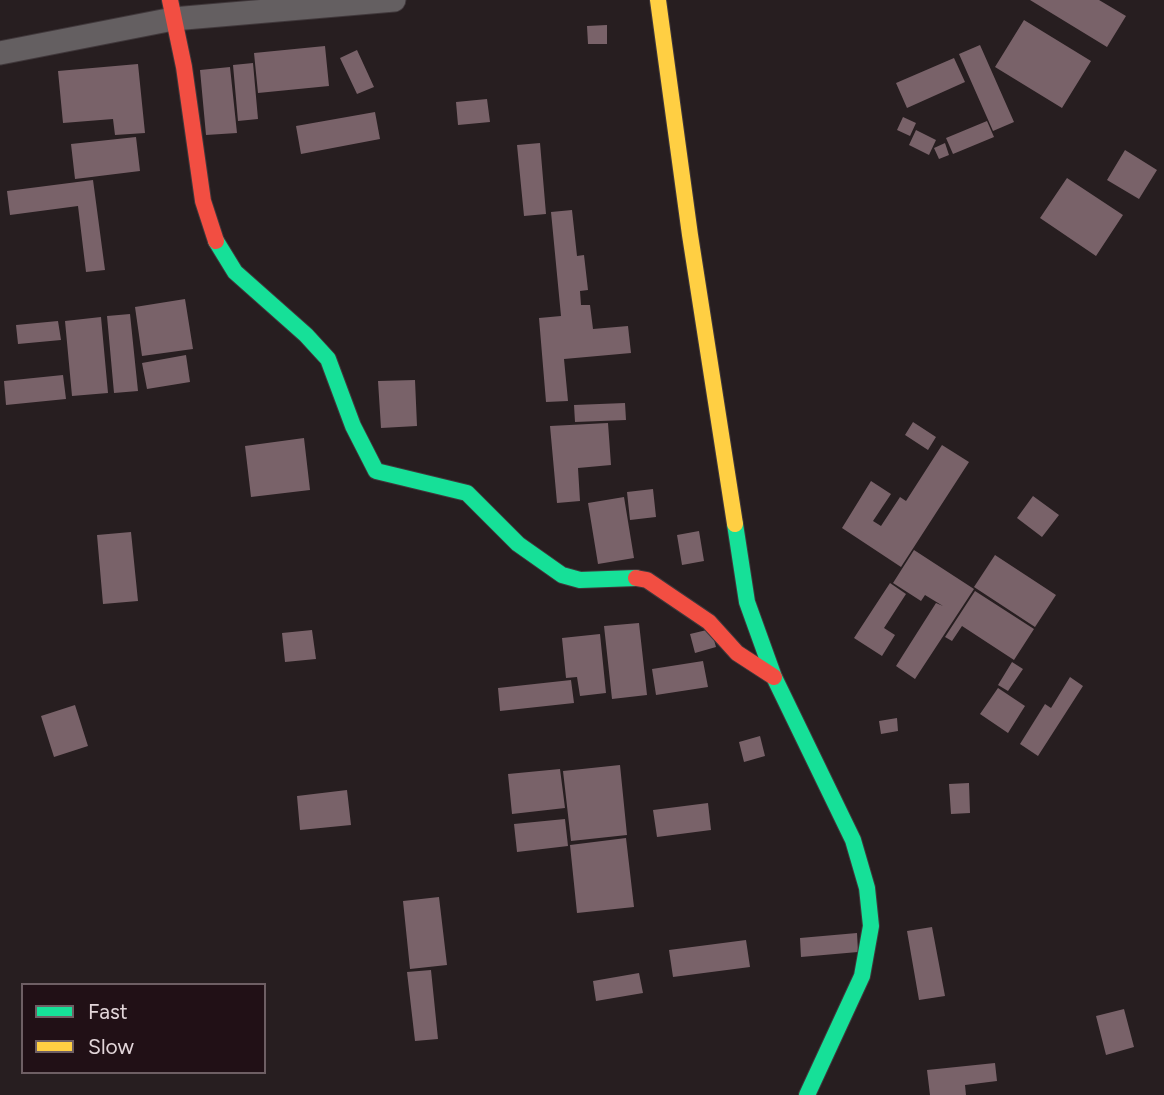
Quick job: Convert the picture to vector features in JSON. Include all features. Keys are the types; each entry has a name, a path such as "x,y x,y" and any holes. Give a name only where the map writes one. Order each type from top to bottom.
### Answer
{"street":[{"path":"0,53 172,10 394,0"},
{"path":"658,0 690,235 747,602 774,677 853,840 867,888 871,926 862,976 807,1095"},
{"path":"172,10 184,67 203,201 218,248 235,272 306,335 328,359 352,426 376,471 467,493 518,544 562,575 580,580 647,580 699,614 737,653 774,677"}],"building":[{"path":"1030,0 1099,0 1126,16 1107,47"},
{"path":"1024,20 1091,61 1062,108 995,67"},
{"path":"607,25 607,44 588,44 587,26"},
{"path":"980,45 1014,122 993,131 959,54"},
{"path":"325,46 329,86 258,93 254,53"},
{"path":"357,50 374,87 357,94 340,58"},
{"path":"954,58 965,82 907,108 896,83"},
{"path":"253,63 258,119 238,121 233,65"},
{"path":"138,64 145,133 115,135 113,119 63,123 58,71"},
{"path":"230,67 237,133 206,135 200,70"},
{"path":"487,99 490,122 458,125 456,102"},
{"path":"375,112 380,139 301,154 296,126"},
{"path":"903,117 916,123 910,136 897,130"},
{"path":"987,121 994,137 953,154 946,138"},
{"path":"916,130 936,140 929,155 909,145"},
{"path":"136,137 140,171 75,179 71,144"},
{"path":"540,143 546,214 524,216 517,145"},
{"path":"945,143 949,155 939,159 934,148"},
{"path":"1125,150 1157,170 1139,199 1107,180"},
{"path":"1067,178 1123,215 1096,256 1040,218"},
{"path":"93,180 105,270 86,272 78,206 10,215 7,191"},
{"path":"572,210 577,256 584,255 588,290 580,291 581,305 590,305 593,329 628,326 631,353 564,359 568,401 546,402 539,318 561,316 551,212"},
{"path":"185,299 193,349 142,356 135,307"},
{"path":"130,314 138,391 114,393 107,316"},
{"path":"101,317 108,393 72,396 65,321"},
{"path":"58,321 61,340 18,344 16,325"},
{"path":"186,355 190,382 147,389 142,363"},
{"path":"63,375 66,399 6,405 4,381"},
{"path":"415,380 417,426 381,428 378,381"},
{"path":"625,403 626,420 575,422 574,405"},
{"path":"913,422 936,437 928,450 905,435"},
{"path":"608,423 611,465 578,468 580,501 557,503 550,426"},
{"path":"304,438 310,490 251,497 245,446"},
{"path":"942,445 969,462 901,567 842,528 871,481 891,494 873,521 881,526 900,497 906,501"},
{"path":"653,489 656,517 630,520 627,492"},
{"path":"1033,496 1059,515 1042,537 1017,518"},
{"path":"624,497 634,558 598,564 588,503"},
{"path":"699,531 704,561 682,565 677,535"},
{"path":"131,532 138,601 103,604 97,535"},
{"path":"914,550 974,589 915,679 896,666 936,603 943,606 925,595 921,601 893,583"},
{"path":"995,555 1056,595 1035,627 974,587"},
{"path":"890,583 906,594 884,628 895,635 882,656 854,638"},
{"path":"975,591 1034,629 1014,660 962,626 952,641 945,637"},
{"path":"639,623 647,695 612,699 604,626"},
{"path":"711,629 716,647 695,653 690,634"},
{"path":"312,630 316,659 285,662 282,633"},
{"path":"600,634 606,693 580,696 577,677 566,678 562,638"},
{"path":"703,661 708,687 656,695 652,669"},
{"path":"1012,662 1023,669 1008,691 998,685"},
{"path":"1070,677 1083,686 1038,756 1020,744 1045,704 1051,708"},
{"path":"571,680 574,703 500,711 498,688"},
{"path":"998,688 1025,706 1008,733 980,714"},
{"path":"75,705 88,746 54,757 41,716"},
{"path":"897,718 898,731 881,734 879,721"},
{"path":"760,736 765,756 744,762 739,742"},
{"path":"620,765 627,835 571,841 563,771"},
{"path":"560,769 565,808 512,814 508,774"},
{"path":"969,783 970,813 951,814 949,784"},
{"path":"347,790 351,825 300,830 297,796"},
{"path":"708,803 711,830 657,837 653,810"},
{"path":"565,819 568,846 517,852 514,824"},
{"path":"626,838 634,907 577,913 570,845"},
{"path":"439,897 447,965 410,969 403,901"},
{"path":"932,927 945,996 919,1000 907,931"},
{"path":"857,933 858,952 801,957 800,938"},
{"path":"746,940 750,967 673,977 669,950"},
{"path":"431,970 438,1039 415,1041 407,972"},
{"path":"639,973 643,993 596,1001 593,981"},
{"path":"1124,1009 1134,1047 1106,1055 1096,1016"},
{"path":"995,1063 997,1081 965,1085 966,1095 930,1095 927,1070"}],"traffic: fast":[{"path":"216,241 235,272 306,335 328,359 353,426 376,471 467,493 518,544 562,575 580,580 636,578"},
{"path":"735,524 747,602 774,677 853,840 867,888 871,926 862,976 807,1095"}],"traffic: slow":[{"path":"658,0 690,235 735,524"}],"traffic: jam":[{"path":"170,0 184,67 203,201 216,241"},
{"path":"636,578 647,580 709,622 737,653 774,677"}]}
